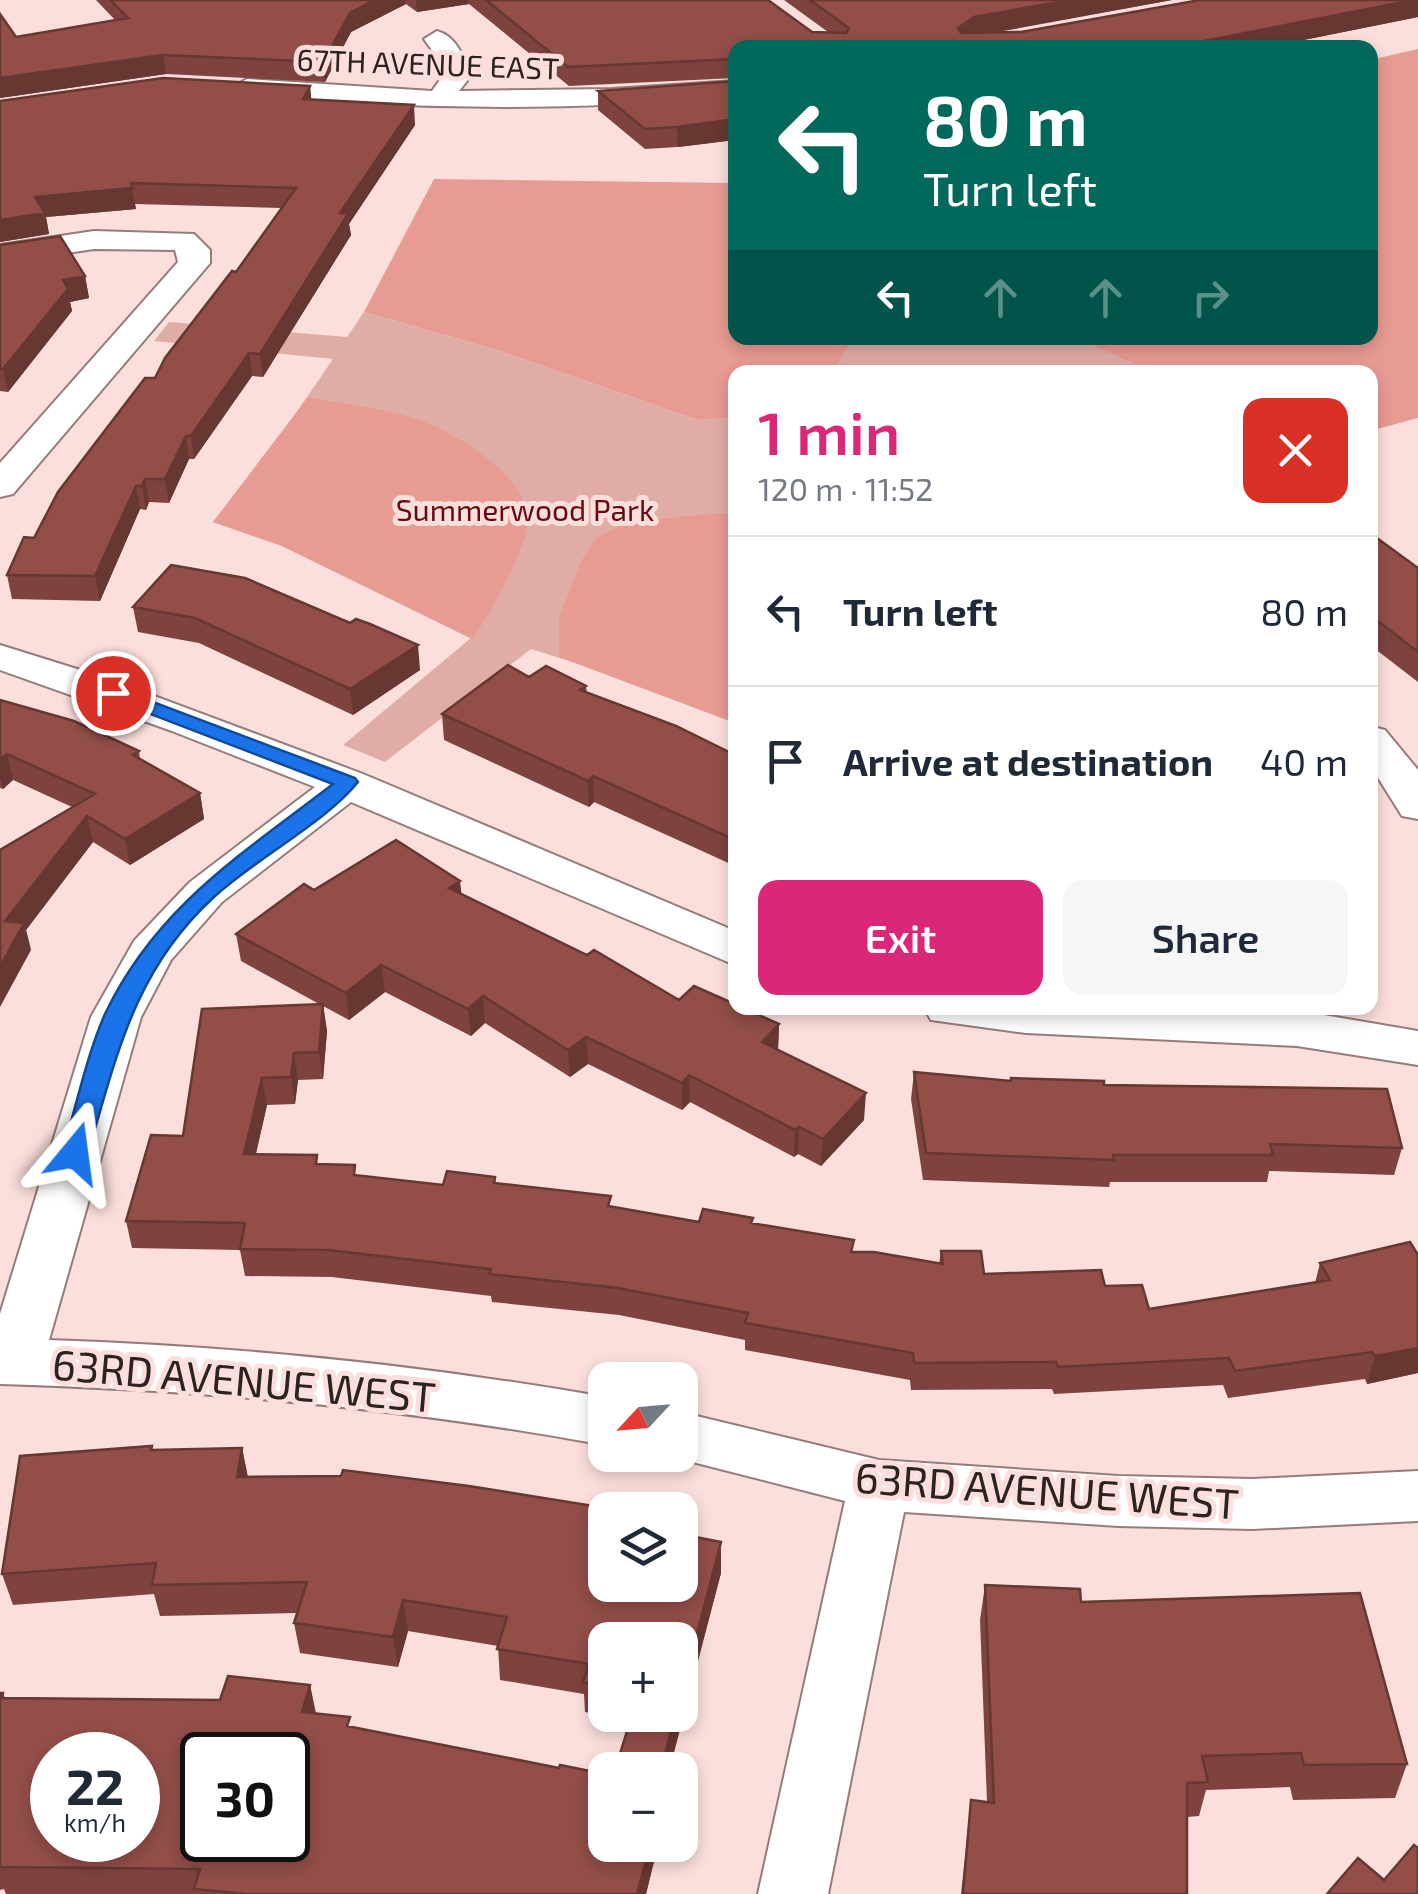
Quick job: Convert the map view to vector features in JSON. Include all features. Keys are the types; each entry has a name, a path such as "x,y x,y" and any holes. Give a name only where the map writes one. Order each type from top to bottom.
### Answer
{"street":[{"path":"436,39 453,60 456,77 438,100"},
{"name":"67TH AVENUE EAST","path":"220,86 438,100 591,100 728,90"},
{"path":"0,254 94,240 183,240 194,250 194,263 0,486"},
{"path":"0,657 113,693 348,782 728,946"},
{"path":"1378,747 1392,762 1418,806"},
{"path":"7,1361 116,1017 151,952 206,892 348,782"},
{"path":"1013,1015 1097,1024 1258,1026 1347,1035 1418,1048"},
{"name":"63RD AVENUE WEST","path":"7,1361 309,1379 444,1394 588,1418"},
{"name":"63RD AVENUE WEST","path":"698,1441 879,1486 1118,1501 1252,1504 1418,1496"},
{"path":"793,1894 879,1486"}],"green space":[{"path":"1418,49 1418,418 1378,429 1378,365 1136,365 1091,345 1378,345 1378,58"},
{"path":"434,179 728,183 728,345 849,345 838,365 728,365 728,418 698,420 494,349 364,312"},
{"name":"Summerwood Park","path":"364,312 494,349 698,420 728,418 728,720 617,676 531,649 385,762 343,745 471,638 282,546 213,522 279,438 333,359 154,341 169,322 347,337"},
{"path":"849,345 1091,345 1136,365 838,365"},
{"path":"308,397 383,410 424,422 483,455 515,486 524,503 526,532 506,581 472,639 282,546 213,522"},
{"path":"728,514 728,720 559,657 559,618 582,560 595,539 627,522"}],"building":[{"path":"110,0 375,0 350,13 323,62 163,55 0,78 0,14 16,37 128,18"},
{"path":"486,0 768,0 812,32 846,33 849,28 810,0 1070,0 974,17 958,28 961,33 1021,32 1200,0 1413,0 1210,40 728,40 728,59 568,67"},
{"path":"163,78 310,86 303,99 414,105 340,213 348,214 260,354 249,353 191,436 186,436 165,479 145,479 142,486 136,486 95,576 7,575 24,537 34,538 58,492 145,378 155,378 165,358 232,271 236,272 296,188 131,183 132,188 35,197 45,213 0,220 0,101"},
{"path":"728,82 728,120 645,129 598,91"},
{"path":"60,236 85,276 63,280 68,289 0,369 0,245"},
{"path":"1378,539 1418,568 1418,652 1378,621"},
{"path":"171,565 245,578 350,623 356,619 418,645 350,689 195,618 133,607"},
{"path":"508,665 529,677 546,666 586,686 580,690 676,726 728,752 728,837 593,776 588,781 442,714"},
{"path":"0,700 74,721 139,751 133,755 200,793 125,839 87,816 5,921 24,923 0,967 0,850 95,794 7,754 0,760"},
{"path":"396,840 460,881 449,888 587,955 594,950 679,1000 694,986 728,1001 728,1015 759,1015 779,1024 762,1042 866,1093 823,1139 799,1127 795,1130 689,1075 682,1083 586,1037 568,1050 483,996 468,1009 381,965 346,993 236,934 304,884 314,890"},
{"path":"323,1004 319,1052 294,1053 291,1077 262,1078 244,1154 317,1155 316,1164 355,1165 354,1175 443,1185 447,1171 495,1177 494,1183 611,1196 608,1206 699,1222 703,1209 753,1218 751,1223 854,1240 851,1252 943,1264 941,1251 981,1251 984,1274 1101,1270 1105,1286 1142,1285 1149,1309 1330,1280 1320,1263 1410,1242 1418,1255 1418,1348 1235,1371 1229,1358 1058,1367 1056,1362 914,1363 913,1353 745,1323 748,1313 618,1288 328,1250 240,1249 245,1223 126,1221 151,1135 183,1136 202,1009"},
{"path":"914,1072 1011,1081 1104,1081 1104,1085 1387,1089 1402,1148 1270,1144 1273,1155 1113,1155 1114,1160 926,1153"},
{"path":"152,1446 151,1450 242,1448 237,1477 341,1476 343,1470 588,1505 588,1602 698,1602 698,1538 721,1542 698,1630 698,1622 588,1622 588,1664 497,1649 507,1617 403,1600 393,1637 294,1623 307,1582 152,1585 156,1563 2,1574 20,1456"},
{"path":"985,1585 1080,1589 1081,1602 1360,1593 1407,1764 1304,1765 1301,1753 1202,1756 1208,1782 1187,1783 1187,1894 963,1894 971,1800 994,1803"},
{"path":"228,1676 310,1685 302,1712 350,1717 347,1726 588,1771 588,1862 645,1862 637,1894 247,1894 194,1889 200,1869 0,1867 0,1693 2,1698 220,1700"},
{"path":"627,1732 671,1732 666,1752 621,1752"},
{"path":"1414,1845 1418,1848 1418,1894 1327,1894 1358,1858 1384,1880"}],"route":[{"path":"75,1153 116,1017 151,952 206,892 348,782 113,693"}]}
